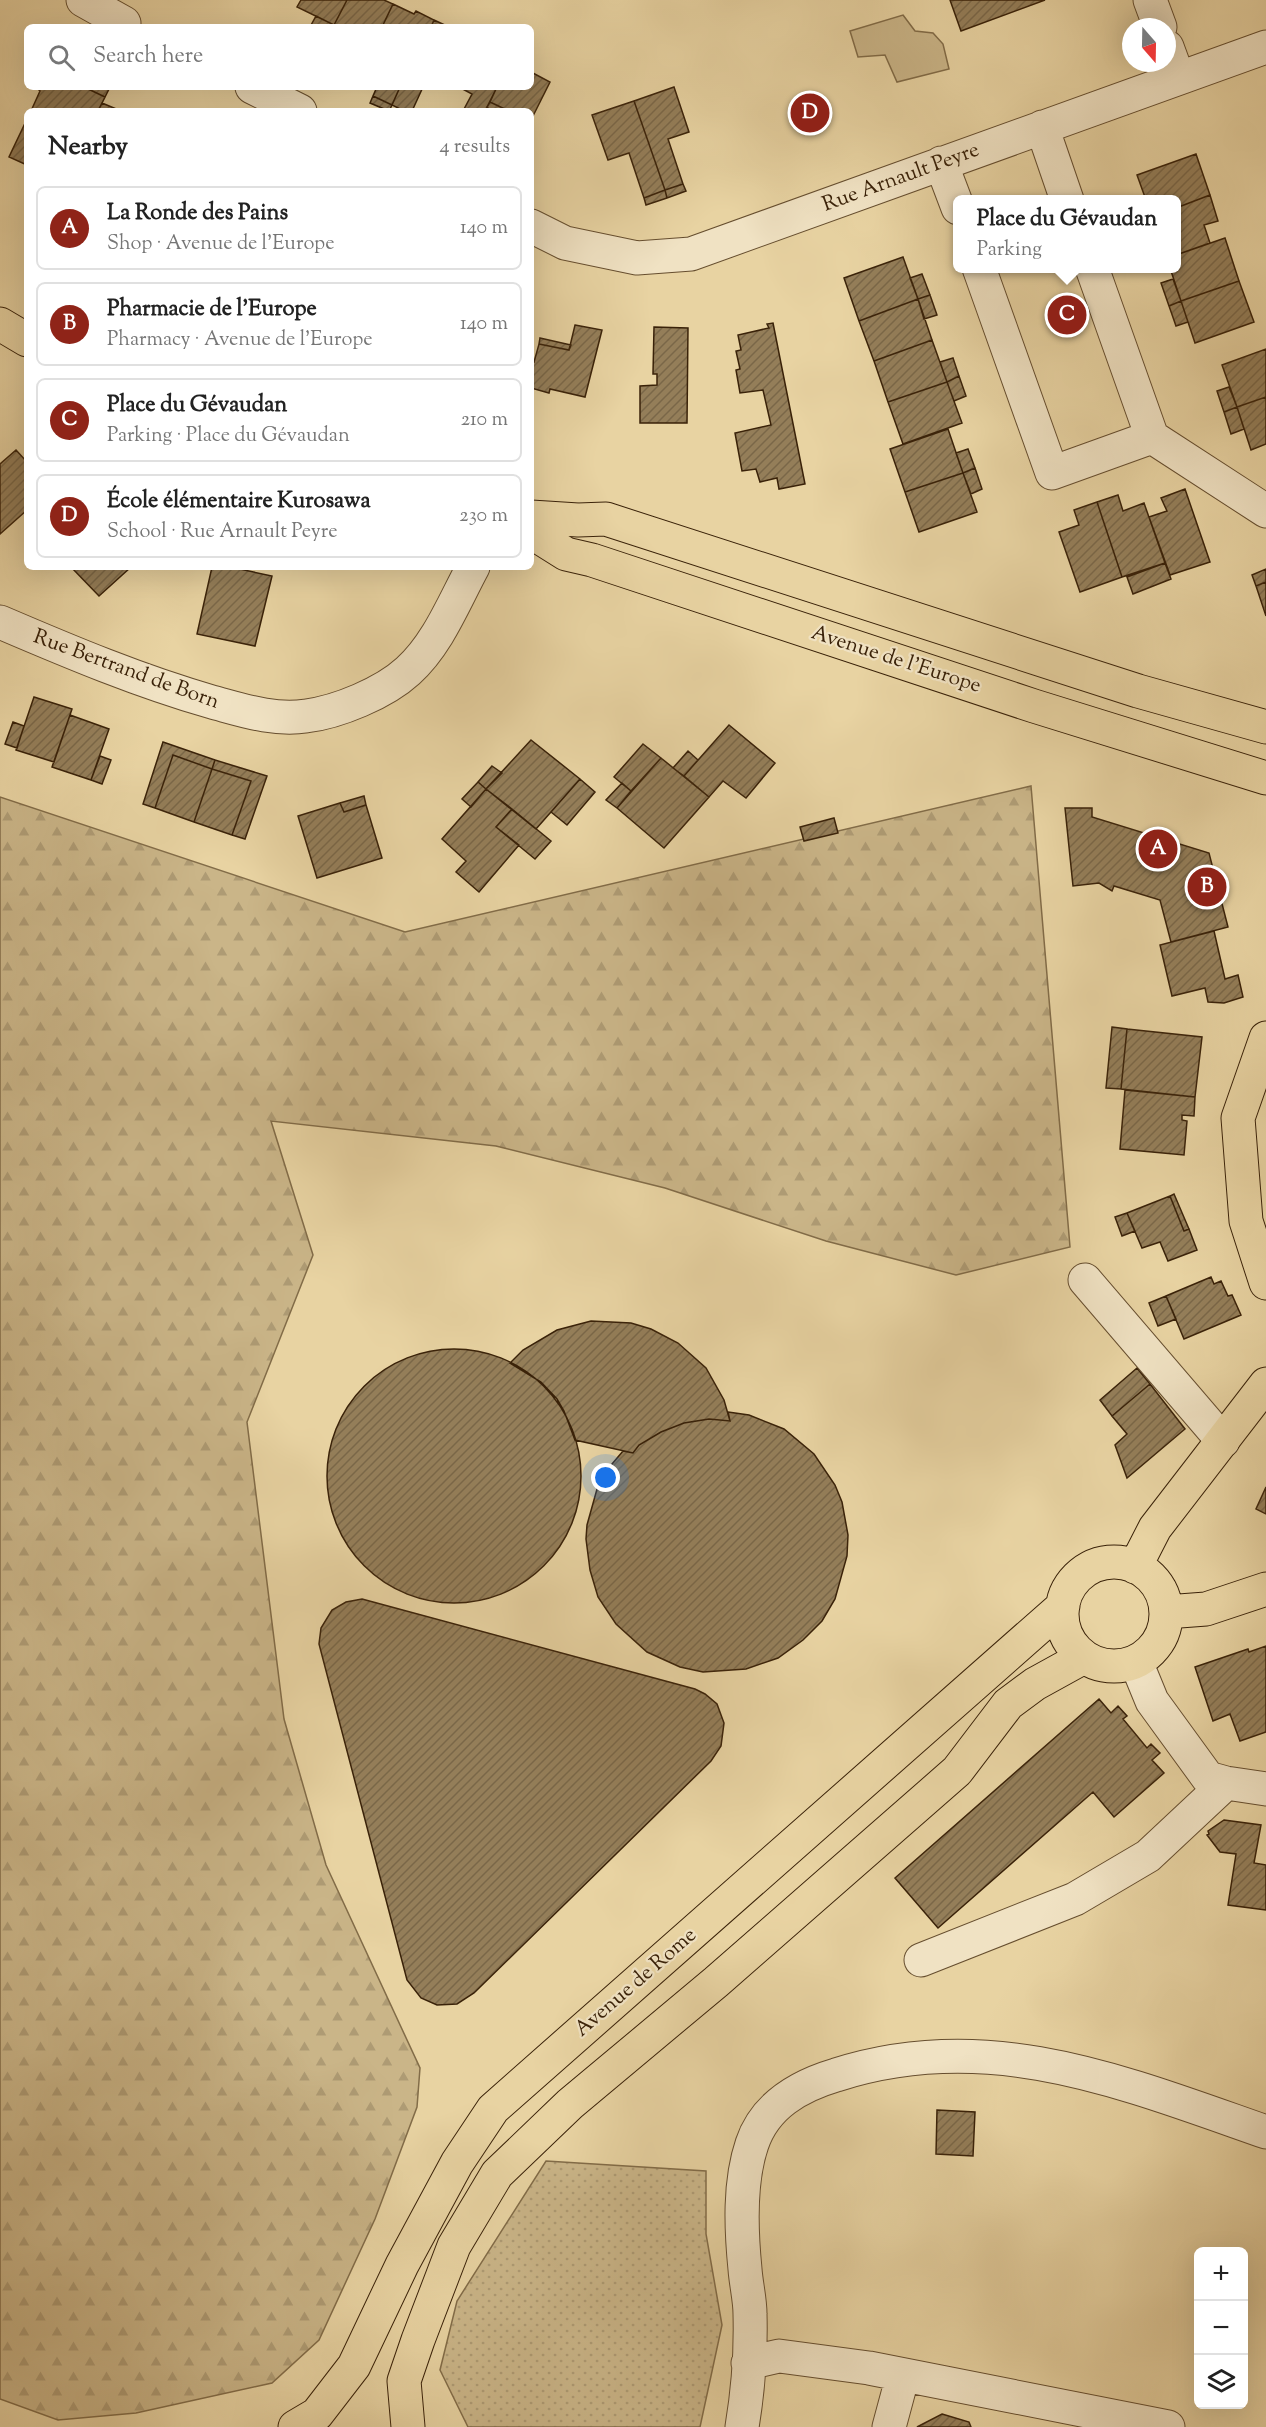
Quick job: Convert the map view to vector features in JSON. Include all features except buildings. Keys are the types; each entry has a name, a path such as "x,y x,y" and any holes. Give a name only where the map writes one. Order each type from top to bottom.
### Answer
{"main road":[{"path":"0,324 24,338"},
{"path":"534,517 606,519 1138,691 1266,727"},
{"name":"Avenue de l'Europe","path":"534,534 566,554 658,581 1034,706 1266,778"},
{"path":"1266,1038 1238,1118 1245,1221 1266,1283"},
{"path":"1135,1567 1155,1528 1266,1384"},
{"path":"1119,1563 1135,1567 1148,1574 1164,1598 1165,1627 1159,1641 1149,1653 1136,1662 1119,1666 1101,1665 1084,1657 1066,1635 1062,1620 1067,1592 1075,1580 1087,1569 1103,1564 1119,1563"},
{"path":"1166,1612 1206,1610 1266,1589"},
{"name":"Avenue de Rome","path":"296,2427 317,2414 354,2366 402,2265 457,2163 493,2109 1063,1606"},
{"path":"408,2427 404,2381 418,2340 454,2246 497,2174 570,2104 716,1982 957,1771 1008,1704 1035,1684 1084,1657"}],"street":[{"path":"83,0 123,17"},
{"path":"1150,0 1157,18"},
{"name":"Rue Arnault Peyre","path":"534,228 565,243 637,258 692,254 1266,47"},
{"path":"1176,72 1178,77"},
{"path":"258,90 294,108"},
{"path":"1042,127 1065,195"},
{"path":"941,164 953,197"},
{"path":"981,273 1052,473 1152,437"},
{"path":"1094,273 1152,437 1266,511"},
{"name":"Rue Bertrand de Born","path":"0,622 90,661 169,690 255,714 304,717 349,704 375,692 408,671 429,648 471,570"},
{"path":"1085,1280 1223,1441"},
{"path":"1136,1662 1152,1701 1208,1778 1266,1789"},
{"path":"921,1960 1075,1899 1148,1856 1226,1783"},
{"path":"742,2427 750,2314 742,2221 744,2182 751,2144 767,2116 788,2095 818,2080 850,2070 914,2056 967,2056 1020,2060 1075,2070 1129,2084 1266,2132"},
{"path":"748,2363 779,2356 869,2368 1168,2427"},
{"path":"889,2427 903,2375"}],"green space":[{"path":"903,15 915,31 933,33 943,44 949,69 897,82 885,55 858,57 850,31"},
{"path":"1031,786 1070,1247 956,1275 826,1241 665,1188 496,1146 271,1121 313,1255 247,1422 284,1719 326,1865 420,2068 417,2107 375,2219 319,2340 272,2383 136,2413 58,2420 0,2399 0,797 405,932"},
{"path":"546,2161 706,2171 706,2234 722,2325 700,2427 468,2427 440,2370 457,2301"}],"place":[{"name":"École élémentaire Kurosawa","path":"810,113"},
{"name":"Place du Gévaudan","path":"1067,315"},
{"name":"La Ronde des Pains","path":"1158,849"},
{"name":"Pharmacie de l'Europe","path":"1207,887"}]}
